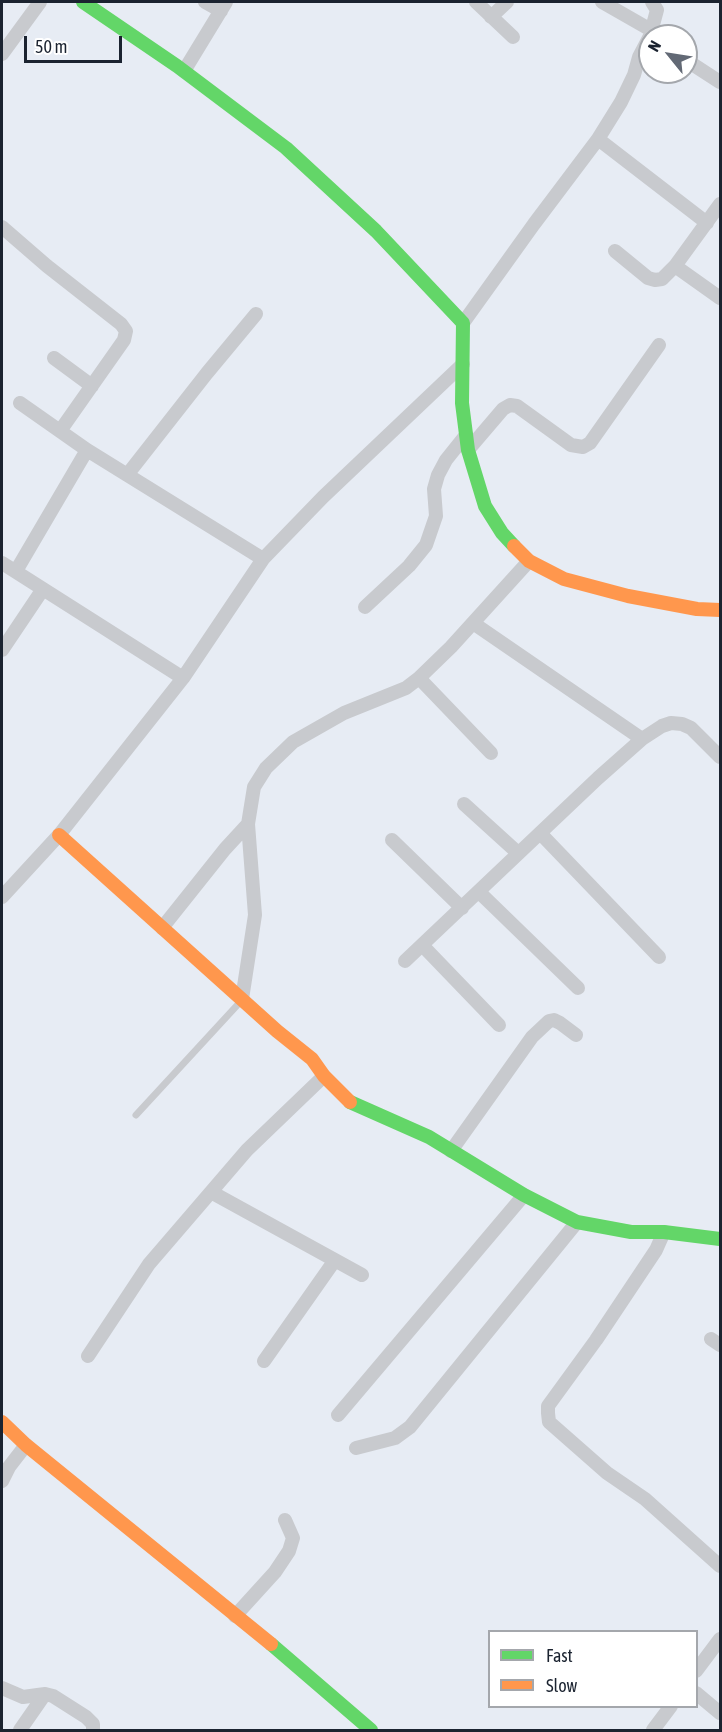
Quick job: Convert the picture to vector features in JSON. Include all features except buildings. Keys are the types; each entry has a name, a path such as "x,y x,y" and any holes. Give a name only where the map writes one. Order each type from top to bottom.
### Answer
{"street":[{"path":"2,54 40,2"},
{"path":"83,2 184,71 286,148 376,231 464,323"},
{"path":"184,71 224,6 205,2"},
{"path":"476,2 513,37"},
{"path":"491,17 507,2"},
{"path":"602,2 638,28"},
{"path":"652,2 657,10 653,24"},
{"path":"638,61 621,102 598,139 464,323 462,404 468,450 485,506 502,533 529,561 564,579 627,596 697,609 720,610"},
{"path":"698,68 720,82"},
{"path":"598,139 706,223"},
{"path":"615,251 648,278 662,279 675,266 720,204"},
{"path":"2,227 121,324 126,331 124,340 60,431"},
{"path":"675,266 720,298"},
{"path":"127,475 256,314"},
{"path":"468,450 503,409 510,405 517,406 571,445 583,447 590,443 659,345"},
{"path":"54,358 92,386"},
{"path":"2,897 59,835 183,678 263,559 323,497 463,364"},
{"path":"20,403 87,450 263,559"},
{"path":"365,607 409,566 426,544 436,516 434,489 438,475 446,460 466,435"},
{"path":"16,572 87,450"},
{"path":"242,999 255,915 248,824 254,787 266,768 293,742 344,712 406,688 419,678 529,561"},
{"path":"2,563 183,678"},
{"path":"2,650 43,589"},
{"path":"473,623 642,739"},
{"path":"419,678 491,753"},
{"path":"405,961 642,739 662,726 671,723 691,728 720,757"},
{"path":"464,804 518,853"},
{"path":"162,928 248,824"},
{"path":"540,833 659,957"},
{"path":"59,835 277,1031 312,1059 347,1101 429,1137 524,1195 576,1222 631,1232 664,1232 720,1239"},
{"path":"392,840 462,908"},
{"path":"479,892 578,988"},
{"path":"422,945 499,1025"},
{"path":"451,1151 532,1037 549,1021 554,1020 560,1023 576,1035"},
{"path":"88,1356 149,1264 247,1150 324,1076"},
{"path":"211,1192 362,1275"},
{"path":"338,1415 524,1195"},
{"path":"356,1448 395,1438 410,1427 576,1222"},
{"path":"664,1232 656,1250 596,1340 548,1406 549,1422 607,1473 645,1499 720,1566"},
{"path":"264,1361 335,1260"},
{"path":"2,1422 300,1668 371,1731"},
{"path":"2,1481 26,1444"},
{"path":"235,1616 275,1572 289,1551 293,1538 285,1520"},
{"path":"698,1668 720,1639"},
{"path":"2,1688 23,1697 45,1694 53,1696 86,1717 93,1724 93,1731"},
{"path":"20,1731 45,1694"},
{"path":"698,1695 720,1713"},
{"path":"653,1731 670,1708"}],"lane":[{"path":"136,1115 242,999"}],"traffic: fast":[{"path":"83,2 177,66 286,148 376,231 463,323 462,403 468,450 485,506 502,533 514,546"},
{"path":"350,1102 429,1137 524,1195 577,1222 631,1232 664,1232 720,1239"},
{"path":"271,1644 371,1730"}],"traffic: slow":[{"path":"514,546 529,561 564,579 628,596 697,609 720,610"},
{"path":"59,835 277,1031 312,1059 324,1076 350,1102"},
{"path":"2,1422 26,1445 271,1644"}]}
